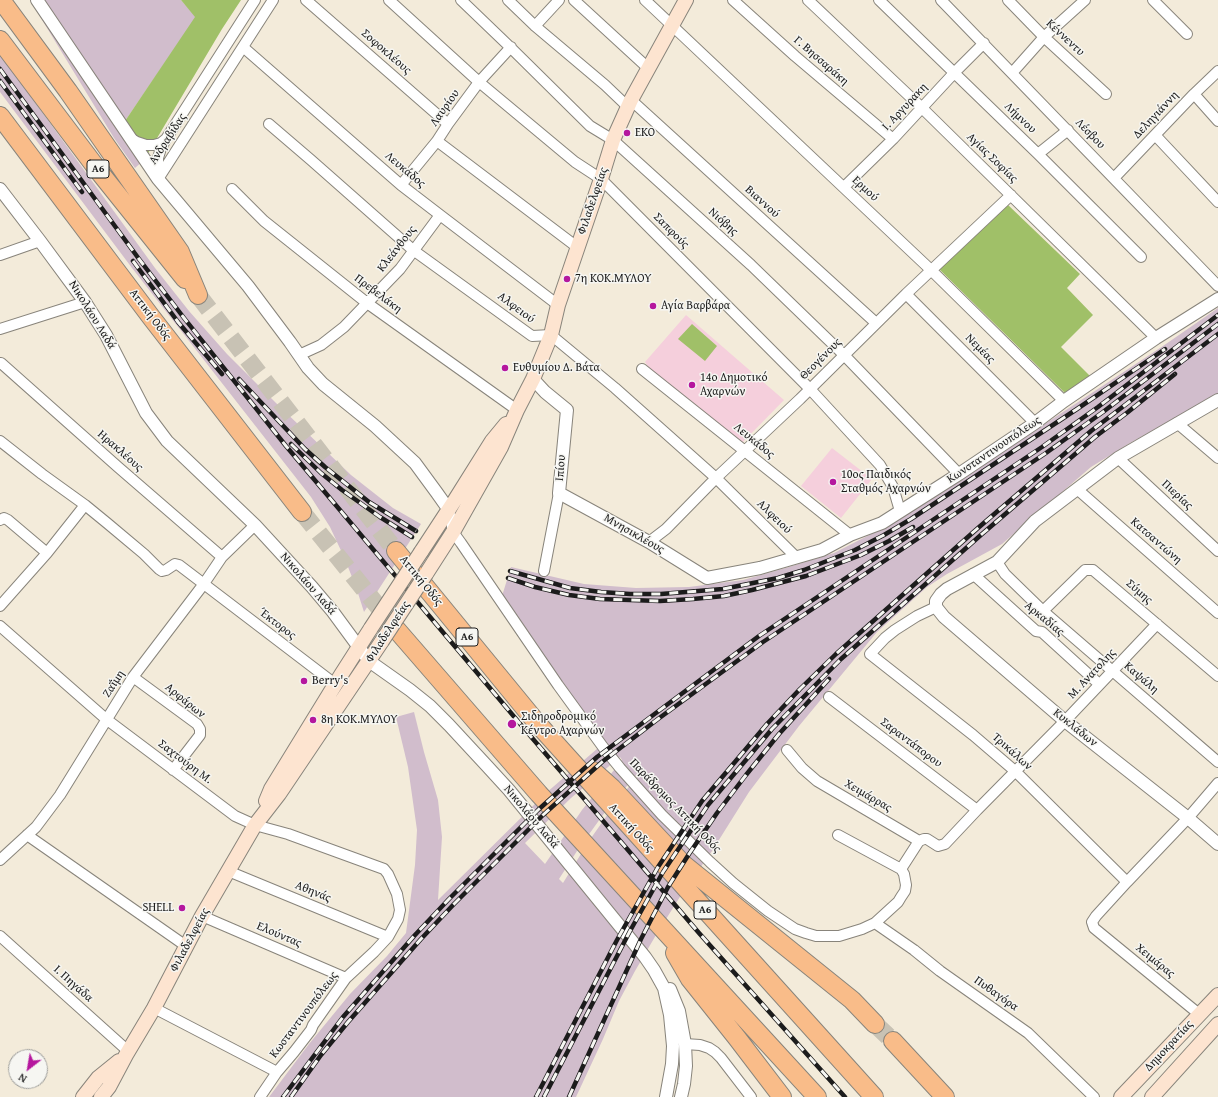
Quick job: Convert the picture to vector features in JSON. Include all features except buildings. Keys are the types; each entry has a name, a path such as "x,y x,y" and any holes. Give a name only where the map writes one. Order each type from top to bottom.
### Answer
{"highway":[{"name":"Α6","path":"0,40 101,174 198,295 180,252 77,103 1,0"},
{"name":"Αττική Οδός","path":"0,116 151,317 302,512"},
{"name":"Αττική Οδός","path":"396,551 537,724 874,1097"},
{"path":"396,628 539,794 818,1097"},
{"path":"537,724 612,788 684,864 852,1000 875,1024"},
{"path":"659,925 690,979 782,1097"},
{"path":"893,1041 945,1097"}],"main road":[{"name":"Φιλαδελφείας","path":"255,825 279,794 454,532 501,447 517,410 533,379 551,334 558,305 601,179 612,140 629,103 686,0"},
{"name":"Φιλαδελφείας","path":"101,1097 109,1087 154,1008 202,916 255,825 271,789 335,684 449,510 492,441 517,410"},
{"name":"Δημοκρατίας","path":"1121,1097 1218,995"},
{"name":"Δημοκρατίας","path":"1152,1097 1218,1024"},
{"name":"Φιλαδελφείας","path":"83,1097 98,1078 127,1053"}],"street":[{"path":"37,0 158,179 248,286 308,368 323,384 375,426 415,462 449,510"},
{"name":"Ανδραβίδας","path":"158,179 158,158 166,139 255,0"},
{"name":"Ανδραβίδας","path":"158,179 273,0"},
{"name":"Σοφοκλέους","path":"306,0 448,124"},
{"name":"Σαπφούς","path":"389,0 479,82 575,162 601,179 810,389 880,465 893,487 900,511"},
{"name":"Νιόβης","path":"460,0 511,47 590,126 612,140 751,265 844,355 959,474"},
{"name":"Βιαννού","path":"508,0 535,26 605,86 629,103 876,323"},
{"path":"535,26 559,0"},
{"path":"574,0 648,68"},
{"name":"Ερμού","path":"645,0 931,270 1064,401"},
{"name":"Γ. Βησσαράκη","path":"733,0 795,56 893,139"},
{"name":"Αγίας Σοφίας","path":"808,0 922,108 1156,338"},
{"name":"Λήμνου","path":"879,0 955,72 1141,257"},
{"name":"Λέσβου","path":"941,0 1218,286"},
{"name":"Κέννεντυ","path":"1008,0 1044,37 1106,94"},
{"path":"1012,73 1044,37 1085,0"},
{"path":"1153,0 1187,34"},
{"name":"Ι. Αργυρακη","path":"844,187 893,139 984,43"},
{"name":"Λευκάδος","path":"243,47 402,185 440,216 558,305"},
{"name":"Λαυρίου","path":"402,185 438,141 448,124 479,82 511,47"},
{"name":"Δεληγιάννη","path":"1114,178 1218,71"},
{"path":"1194,94 1218,122"},
{"name":"Αλφειού","path":"269,124 312,160 413,250 532,336 551,334 615,388 716,478 796,557"},
{"path":"1038,154 1068,130"},
{"path":"1155,135 1218,202"},
{"path":"130,138 146,145 161,143 166,139"},
{"path":"438,141 577,247"},
{"name":"Νικολάου Λαδά","path":"0,188 85,302 106,335 146,413 167,441 255,525 312,587 333,612 369,661 415,694 430,706 449,725 509,790 645,957 663,976 674,996 679,1011 685,1044 686,1066 681,1097"},
{"name":"Πρεβελάκη","path":"232,189 264,221 367,304 517,410"},
{"name":"Θεογένους","path":"649,542 666,529 716,478 810,389 876,323 1011,195"},
{"name":"Κλεάνθους","path":"299,355 321,345 344,327 400,269 440,216"},
{"path":"0,255 40,240"},
{"name":"Νεμέας","path":"906,294 1035,423"},
{"name":"Κωνσταντινουπόλεως","path":"707,578 760,568 822,550 850,535 882,523 1035,423 1064,401 1156,338 1218,299"},
{"path":"0,329 85,302"},
{"name":"Ηρακλέους","path":"1,363 118,467 222,556"},
{"name":"Λευκάδος","path":"642,369 850,535"},
{"name":"Ιπίου","path":"533,379 545,392 566,410 559,493 544,571"},
{"path":"936,607 936,601 940,594 946,589 997,562 1035,522 1118,458 1215,400"},
{"path":"1177,423 1218,458"},
{"path":"0,441 85,505 0,606"},
{"name":"Πιερίας","path":"1118,458 1218,552"},
{"name":"Κατσαντώνη","path":"1077,489 1218,613"},
{"name":"Μνησικλέους","path":"559,493 649,542 707,578"},
{"name":"Έκτορος","path":"85,505 138,549 159,569 166,570 175,564 179,565 203,585 335,684"},
{"name":"Παράδρομος Αττική Οδός","path":"449,510 454,532 558,685 603,747 662,815 733,883 768,911 791,926 816,936 839,936 862,929 875,923 898,902 905,891 906,879 901,868"},
{"path":"0,520 4,518 8,520 46,553"},
{"name":"Ζαΐμη","path":"0,860 36,826 60,795 133,677 203,585 222,556 255,525"},
{"name":"Καψάλη","path":"997,562 1006,574 1043,611 1218,762"},
{"name":"Σύμης","path":"1043,611 1085,570 1093,570 1218,676"},
{"name":"Αρκαδίας","path":"973,574 1036,631 1042,632 1099,684"},
{"name":"Τρικάλων","path":"936,607 917,616 895,630 870,654 974,735 1015,772 1127,882"},
{"name":"Κυκλάδων","path":"936,607 944,617 1065,721 1188,818 1218,844"},
{"name":"Μ. Ανατολης","path":"945,844 1157,624"},
{"name":"Σαχτούρη Μ.","path":"0,626 106,719 236,816 255,825 288,834 384,868"},
{"name":"Αρφάρων","path":"133,677 197,724 200,729 200,735 174,770"},
{"name":"Σαραντάπορου","path":"829,697 977,810"},
{"name":"Χειμάρρας","path":"787,750 802,768 817,781 919,841 924,838 938,846 945,844"},
{"path":"1127,882 1188,818 1218,783"},
{"path":"27,835 186,946"},
{"path":"838,835 901,868 919,841"},
{"name":"Κωσταντινουπόλεως","path":"260,1097 277,1072 307,1036 346,978 388,937 398,918 400,910 397,894 384,868"},
{"name":"Αθηνάς","path":"228,871 388,937"},
{"name":"Χειμάρας","path":"1127,882 1096,916 1092,922 1094,928 1199,1014"},
{"name":"Ελούντας","path":"202,916 346,978"},
{"name":"Πυθαγόρα","path":"875,923 1028,1033 1094,1097"},
{"name":"Ι. Πηγάδα","path":"0,936 127,1053"},
{"name":"Νικολάου Λαδά","path":"645,957 664,988 672,1029 672,1064 666,1097"},
{"path":"154,1008 277,1072"},
{"path":"685,1044 700,1045 715,1052 751,1097"}],"shaded area":[{"path":"30,0 181,0 196,17 121,127 144,160 135,168 114,138"},
{"path":"0,54 155,268 189,311 227,354 351,475 393,508 421,524 364,612 344,557 330,527 311,497 132,268 0,92"},
{"path":"1218,308 1218,394 1130,443 1091,467 1002,544 947,574 927,587 877,632 799,726 749,792 712,851 683,892 656,935 619,1001 576,1097 269,1097 309,1044 350,994 387,956 406,933 415,865 417,830 408,767 396,717 414,712 438,800 442,837 438,900 546,793 605,742 502,596 511,567 584,584 636,588 689,587 743,580 834,553 879,530 925,503","holes":["620,757 622,760 582,810 545,864 525,843 571,798","637,774 638,776 617,801 589,841 563,883 559,879 577,851 605,812"]},
{"path":"686,315 784,400 742,443 649,368 645,362"},
{"path":"832,448 872,479 841,518 801,486"}],"green space":[{"path":"181,0 241,0 222,29 144,160 121,127 195,17"},
{"path":"1007,204 1080,274 1067,288 1093,315 1061,347 1091,377 1066,394 939,269"},
{"path":"692,324 717,346 705,361 678,339"}],"tunnel":[{"path":"198,295 396,551"},
{"path":"302,512 396,629"},
{"path":"875,1024 893,1041"}],"railway":[{"path":"0,69 139,259 286,446 699,933 845,1097"},
{"path":"0,81 82,192"},
{"path":"133,261 178,322 222,374"},
{"path":"283,1097 343,1017 415,935 538,810 597,757 759,636 1042,447 1098,407 1218,315"},
{"path":"291,1097 321,1055 348,1022 421,939 543,815 602,762 763,642 1046,453 1103,412 1218,324"},
{"path":"536,1097 617,940 658,867 702,801 767,724 836,654 978,528 1091,431 1218,334"},
{"path":"510,571 570,588 630,594 661,594 723,589 778,578 804,570 855,550 911,519 1165,349"},
{"path":"544,1097 630,931 663,872 708,805 772,729 841,659 982,534 1095,437 1175,374"},
{"path":"239,379 305,449 325,467 369,502 416,531"},
{"path":"291,444 321,473 342,490 380,517 412,537"},
{"path":"508,578 535,587 569,595 600,599 660,601 724,596 806,576 861,555 913,527"},
{"path":"569,1097 641,939 668,887 717,813 746,775 779,734 829,679"}],"place":[{"name":"EKO","path":"627,133"},
{"name":"7η ΚΟΚ.ΜΥΛΟΥ","path":"567,279"},
{"name":"Αγία Βαρβάρα","path":"653,306"},
{"name":"Ευθυμίου Δ. Βάτα","path":"505,368"},
{"name":"14ο Δημοτικό Αχαρνών","path":"692,385"},
{"name":"10ος Παιδικός Σταθμός Αχαρνών","path":"833,482"},
{"name":"Berry's","path":"304,681"},
{"name":"8η ΚΟΚ.ΜΥΛΟΥ","path":"313,720"},
{"name":"Σιδηροδρομικό Κέντρο Αχαρνών","path":"512,724"},
{"name":"SHELL","path":"182,908"}]}
